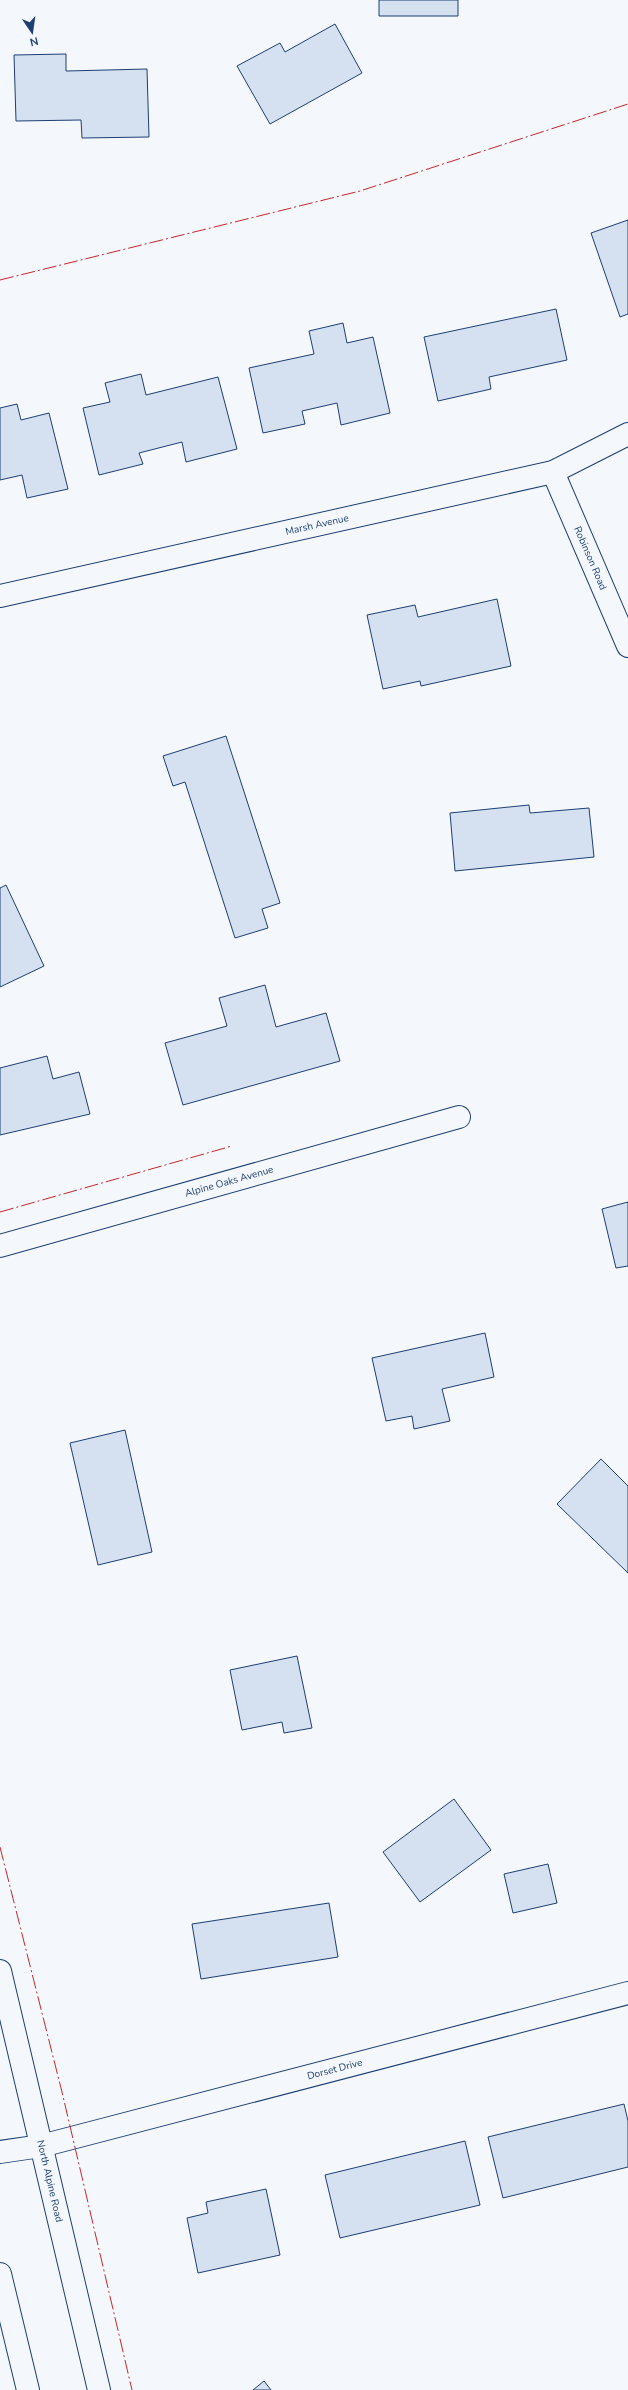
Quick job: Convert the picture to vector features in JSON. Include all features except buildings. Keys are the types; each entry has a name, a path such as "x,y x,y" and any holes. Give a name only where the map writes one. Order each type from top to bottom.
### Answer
{"street":[{"name":"Marsh Avenue","path":"0,596 552,472 628,434"},
{"name":"Robinson Road","path":"552,472 628,646"},
{"name":"Alpine Oaks Avenue","path":"0,1246 459,1117"},
{"name":"North Alpine Road","path":"0,1972 99,2390"},
{"name":"Dorset Drive","path":"0,2152 41,2146 628,1993"},
{"path":"0,2274 28,2390"}],"power":[{"path":"0,280 360,191 628,104"},
{"path":"0,1212 232,1146"},
{"path":"0,1847 62,2092 132,2390"}]}
